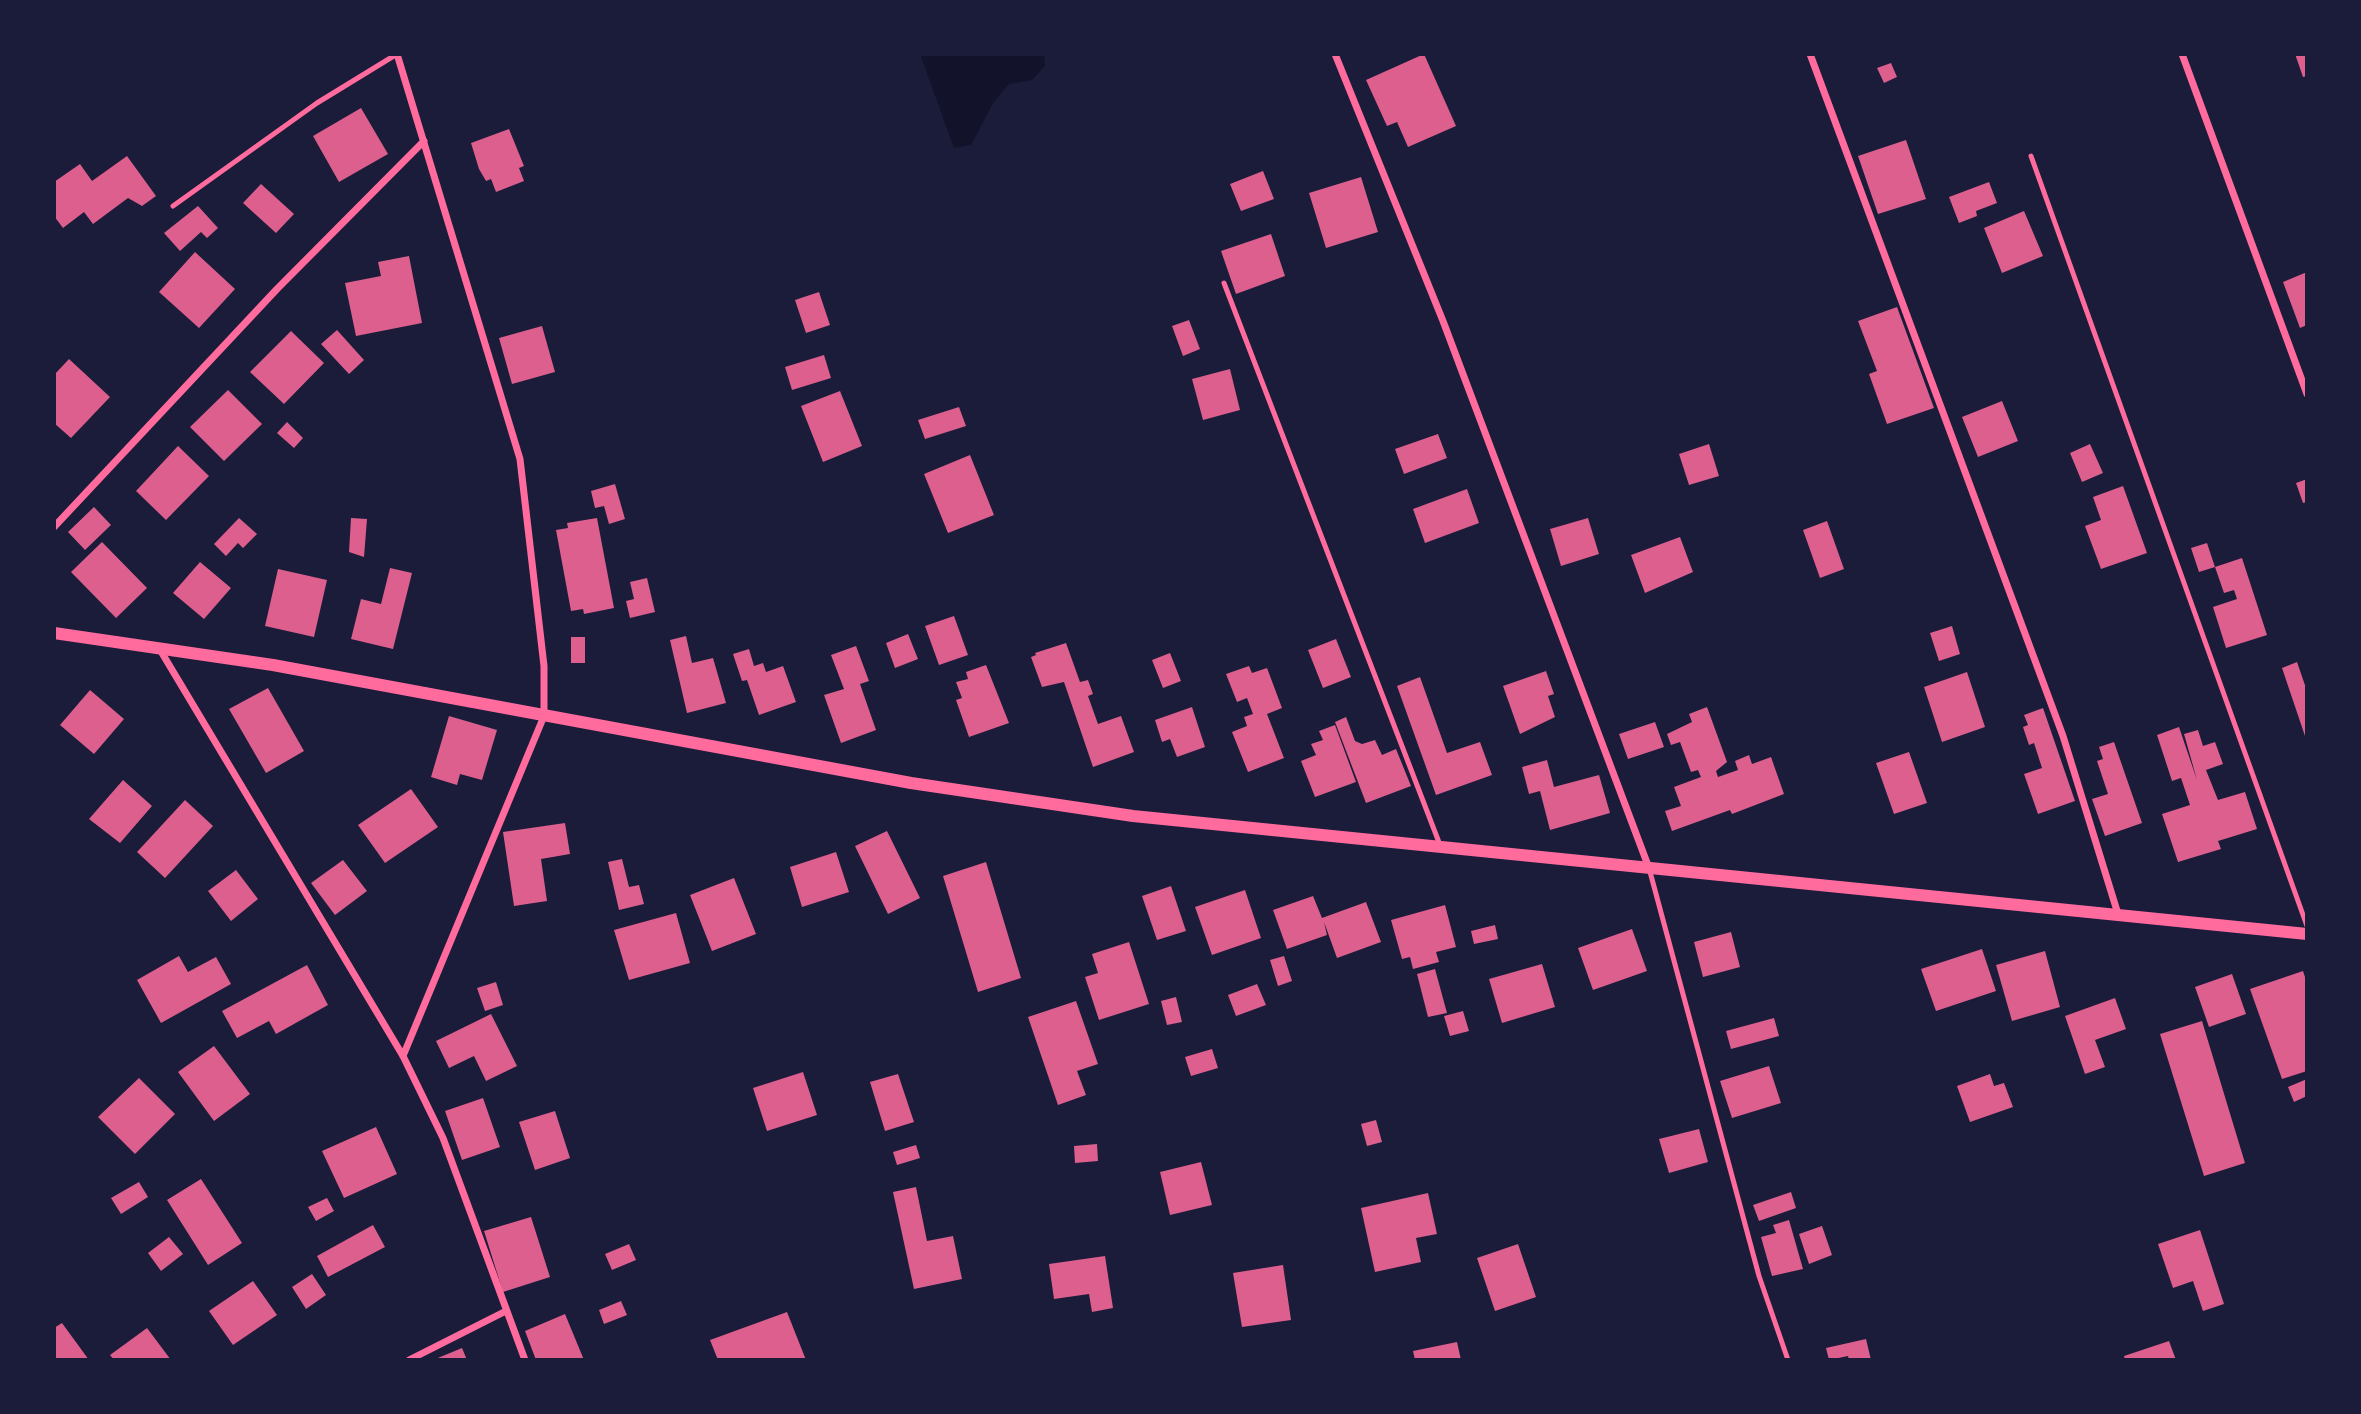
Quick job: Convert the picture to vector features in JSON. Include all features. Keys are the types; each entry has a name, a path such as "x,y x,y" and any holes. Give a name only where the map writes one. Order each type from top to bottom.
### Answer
{"street":[{"path":"397,54 520,459 544,666 544,716 403,1056"},
{"path":"1335,54 1443,321 1649,868"},
{"path":"1810,54 2063,736 2118,914"},
{"path":"2182,54 2307,394"},
{"path":"54,527 277,289 424,141"},
{"path":"54,633 159,647 924,785 1133,816 2307,934"},
{"path":"159,647 403,1056 443,1138 525,1360"},
{"path":"409,1360 506,1311"}],"lane":[{"path":"173,206 317,103 397,54"},
{"path":"2031,156 2307,926"},
{"path":"1224,283 1441,848"},
{"path":"1649,868 1759,1276 1788,1360"}],"shaded area":[{"path":"920,54 1044,54 1045,66 1032,80 1009,84 993,103 971,145 954,148"}],"building":[{"path":"1424,54 1456,126 1408,147 1397,122 1387,126 1366,80"},
{"path":"2295,54 2307,54 2307,76 2303,77"},
{"path":"1891,63 1897,77 1884,83 1877,68"},
{"path":"361,108 388,154 339,182 313,136"},
{"path":"509,129 524,166 519,168 524,181 496,192 491,179 486,181 479,169 471,143"},
{"path":"1906,140 1926,199 1878,214 1858,156"},
{"path":"127,156 156,196 142,206 128,198 93,224 84,212 63,228 54,216 54,182 80,164 92,181"},
{"path":"1263,171 1274,199 1241,211 1230,184"},
{"path":"1361,177 1378,232 1326,248 1309,193"},
{"path":"1989,182 1997,203 1976,211 1977,216 1959,223 1949,197"},
{"path":"261,184 294,214 276,233 243,203"},
{"path":"198,206 218,228 207,238 201,232 180,251 164,233"},
{"path":"2024,211 2043,256 2002,273 1984,228"},
{"path":"1271,234 1285,276 1236,294 1221,251"},
{"path":"195,252 235,289 199,328 159,292"},
{"path":"409,256 422,323 356,336 345,283 381,276 378,262"},
{"path":"2307,272 2307,325 2300,328 2283,282"},
{"path":"819,292 830,325 806,333 795,300"},
{"path":"1897,307 1934,408 1887,424 1869,374 1877,371 1858,321"},
{"path":"1189,320 1200,349 1183,356 1172,326"},
{"path":"542,326 555,372 512,384 499,338"},
{"path":"337,330 364,360 349,374 321,344"},
{"path":"291,331 324,363 284,404 250,372"},
{"path":"824,355 831,378 792,390 785,367"},
{"path":"69,359 110,397 71,438 54,423 54,375"},
{"path":"1230,369 1240,410 1203,420 1192,379"},
{"path":"228,390 262,424 224,461 190,427"},
{"path":"840,391 862,446 823,462 801,406"},
{"path":"2002,401 2018,441 1978,457 1962,417"},
{"path":"959,407 966,426 925,439 918,420"},
{"path":"287,422 303,438 294,448 277,433"},
{"path":"1438,434 1447,458 1404,474 1395,449"},
{"path":"1709,444 1719,476 1689,485 1679,454"},
{"path":"2090,444 2103,473 2082,482 2070,453"},
{"path":"178,446 209,476 166,520 136,491"},
{"path":"970,455 994,515 948,533 924,474"},
{"path":"2307,479 2307,502 2303,503 2296,483"},
{"path":"615,484 625,519 609,524 604,506 595,508 591,491"},
{"path":"2123,486 2147,553 2101,569 2085,526 2101,520 2093,497"},
{"path":"1467,489 1479,523 1425,543 1413,509"},
{"path":"94,507 111,525 85,550 68,532"},
{"path":"239,518 257,534 243,548 238,543 226,556 214,544"},
{"path":"351,518 367,519 364,557 349,552"},
{"path":"597,518 614,608 584,614 583,609 571,611 556,530 568,528 567,523"},
{"path":"1588,518 1599,554 1561,566 1550,529"},
{"path":"1827,521 1844,569 1820,578 1803,530"},
{"path":"1680,537 1693,572 1645,593 1631,555"},
{"path":"102,542 147,588 116,618 71,572"},
{"path":"2207,543 2215,567 2199,572 2191,548"},
{"path":"2242,558 2267,635 2226,648 2213,607 2237,599 2234,590 2224,593 2215,567"},
{"path":"200,562 231,588 204,619 173,593"},
{"path":"390,568 412,573 393,649 351,639 361,599 381,604"},
{"path":"278,569 327,580 314,637 265,626"},
{"path":"647,578 655,612 630,618 626,601 634,599 630,582"},
{"path":"954,616 968,655 939,665 925,626"},
{"path":"1952,626 1960,654 1939,661 1930,633"},
{"path":"908,634 918,659 895,668 886,643"},
{"path":"686,636 692,663 713,658 726,703 687,713 670,640"},
{"path":"571,637 585,637 585,663 571,663"},
{"path":"1336,639 1351,677 1323,688 1308,650"},
{"path":"1066,643 1080,682 1088,680 1093,694 1088,696 1098,724 1121,716 1134,752 1093,767 1064,682 1042,687 1031,657 1036,655 1035,653"},
{"path":"856,646 869,681 860,684 876,730 841,743 824,695 844,689 831,655"},
{"path":"749,649 754,666 763,663 766,672 783,666 796,702 759,715 747,680 742,681 733,654"},
{"path":"1170,653 1181,681 1163,688 1152,660"},
{"path":"2297,662 2307,691 2306,739 2282,668"},
{"path":"986,665 1009,723 969,737 956,700 962,698 956,682 968,679 966,672"},
{"path":"1249,666 1252,673 1267,668 1282,708 1267,714 1284,758 1248,772 1232,732 1247,726 1244,717 1253,714 1247,698 1237,702 1226,674"},
{"path":"1546,671 1554,694 1548,696 1555,717 1520,734 1503,686"},
{"path":"1967,672 1985,727 1942,742 1924,687"},
{"path":"1420,677 1447,753 1480,742 1492,775 1436,795 1397,686"},
{"path":"268,688 304,751 266,773 229,709"},
{"path":"90,690 124,719 94,754 60,725"},
{"path":"1192,707 1205,747 1177,757 1170,739 1162,742 1155,720"},
{"path":"1707,707 1727,762 1716,771 1718,777 1738,770 1735,761 1749,755 1752,764 1771,757 1784,794 1732,814 1730,810 1672,831 1665,811 1681,806 1674,787 1701,777 1698,770 1691,772 1680,742 1671,745 1667,734 1692,722 1689,714"},
{"path":"2043,708 2075,801 2038,814 2024,774 2042,768 2034,743 2029,745 2023,727 2028,725 2024,715"},
{"path":"449,716 497,730 482,780 460,774 457,785 431,777"},
{"path":"1346,717 1355,741 1362,744 1375,740 1382,755 1396,749 1411,786 1366,803 1335,722"},
{"path":"1655,722 1664,747 1628,759 1619,734"},
{"path":"1335,725 1356,782 1315,797 1301,761 1316,755 1311,744 1323,740 1319,731"},
{"path":"2179,727 2197,780 2184,734 2198,730 2203,746 2215,742 2223,764 2206,770 2218,800 2245,792 2257,829 2218,841 2221,849 2178,862 2162,814 2190,805 2181,778 2172,781 2157,735"},
{"path":"2114,742 2142,823 2105,836 2092,799 2108,794 2097,761 2103,759 2099,747"},
{"path":"1909,752 1927,803 1894,814 1876,763"},
{"path":"1547,760 1554,787 1599,775 1610,813 1550,830 1540,791 1529,794 1522,767"},
{"path":"123,780 152,806 120,843 89,819"},
{"path":"411,789 438,827 385,863 358,825"},
{"path":"185,800 213,826 165,878 137,852"},
{"path":"565,823 570,854 541,859 547,901 514,906 503,832"},
{"path":"887,831 920,898 888,914 855,846"},
{"path":"836,852 849,892 802,907 790,867"},
{"path":"622,859 629,887 639,885 644,904 619,910 608,862"},
{"path":"343,860 367,891 335,915 311,883"},
{"path":"986,862 1021,978 978,992 943,876"},
{"path":"236,870 258,899 231,921 208,891"},
{"path":"734,878 756,934 712,951 690,895"},
{"path":"1171,886 1186,931 1157,940 1142,896"},
{"path":"1245,890 1261,938 1212,955 1195,907"},
{"path":"1313,896 1322,918 1366,902 1381,942 1337,958 1324,922 1327,935 1287,949 1273,910"},
{"path":"1445,905 1456,947 1436,952 1439,962 1413,969 1410,957 1402,959 1391,920"},
{"path":"676,913 690,963 629,980 614,930"},
{"path":"1495,925 1498,939 1474,944 1471,931"},
{"path":"1632,929 1647,971 1593,990 1578,948"},
{"path":"1731,932 1740,967 1703,977 1694,942"},
{"path":"1129,942 1149,1004 1099,1020 1085,977 1098,973 1092,954"},
{"path":"1982,949 1996,991 1936,1011 1921,969"},
{"path":"2045,951 2060,1007 2012,1021 1996,965"},
{"path":"179,956 188,972 216,957 231,984 161,1023 137,980"},
{"path":"1284,956 1292,981 1278,986 1270,960"},
{"path":"1542,964 1555,1007 1502,1023 1489,979"},
{"path":"307,965 328,1005 276,1034 269,1021 237,1038 222,1011"},
{"path":"1435,969 1447,1013 1428,1017 1417,974"},
{"path":"2303,971 2307,983 2307,1071 2282,1079 2250,989"},
{"path":"2232,974 2246,1014 2209,1027 2195,987"},
{"path":"496,982 503,1005 485,1011 477,988"},
{"path":"1257,984 1266,1005 1236,1016 1228,995"},
{"path":"1176,997 1182,1022 1167,1025 1161,1001"},
{"path":"2115,998 2126,1029 2095,1040 2105,1067 2085,1074 2065,1016"},
{"path":"1076,1001 1098,1064 1077,1071 1086,1095 1058,1105 1028,1017"},
{"path":"1463,1011 1469,1031 1450,1036 1444,1016"},
{"path":"491,1014 517,1066 486,1081 474,1056 449,1068 436,1041"},
{"path":"1774,1018 1779,1036 1731,1049 1726,1031"},
{"path":"2202,1021 2245,1163 2204,1176 2160,1034"},
{"path":"214,1046 250,1094 214,1121 178,1072"},
{"path":"1212,1049 1218,1068 1191,1076 1185,1057"},
{"path":"1769,1066 1781,1103 1732,1118 1720,1081"},
{"path":"803,1072 817,1115 767,1131 753,1088"},
{"path":"898,1074 914,1122 885,1131 870,1082"},
{"path":"1990,1074 1994,1086 2004,1083 2013,1107 1970,1122 1957,1086"},
{"path":"139,1078 175,1114 135,1154 98,1117"},
{"path":"2307,1079 2307,1096 2294,1102 2288,1087"},
{"path":"483,1098 500,1147 462,1160 445,1111"},
{"path":"555,1111 570,1158 535,1170 519,1122"},
{"path":"1376,1120 1382,1142 1367,1146 1361,1124"},
{"path":"376,1127 397,1174 344,1198 322,1151"},
{"path":"1699,1129 1708,1162 1669,1173 1659,1139"},
{"path":"1097,1144 1098,1161 1075,1163 1074,1146"},
{"path":"916,1145 920,1158 897,1165 893,1152"},
{"path":"1201,1162 1212,1205 1170,1215 1160,1172"},
{"path":"201,1179 242,1243 208,1265 167,1200"},
{"path":"139,1182 148,1197 121,1214 111,1198"},
{"path":"916,1187 927,1241 953,1236 962,1279 914,1289 893,1192"},
{"path":"1791,1192 1796,1208 1759,1221 1753,1205"},
{"path":"1428,1193 1437,1234 1416,1238 1421,1262 1375,1272 1361,1208"},
{"path":"327,1198 334,1211 316,1221 308,1207"},
{"path":"531,1217 550,1277 503,1292 484,1231"},
{"path":"1789,1220 1803,1269 1772,1276 1761,1237 1776,1233 1773,1225"},
{"path":"373,1225 385,1247 328,1277 317,1256"},
{"path":"1822,1226 1832,1255 1809,1264 1799,1234"},
{"path":"2200,1230 2224,1304 2203,1311 2193,1281 2173,1288 2158,1244"},
{"path":"169,1237 183,1254 161,1271 148,1253"},
{"path":"629,1244 636,1260 612,1270 605,1254"},
{"path":"1518,1244 1536,1297 1495,1311 1477,1258"},
{"path":"1105,1256 1113,1308 1092,1312 1089,1294 1054,1299 1049,1264"},
{"path":"1283,1265 1291,1320 1242,1327 1233,1273"},
{"path":"312,1274 326,1295 306,1309 292,1287"},
{"path":"253,1281 277,1315 233,1345 209,1311"},
{"path":"621,1301 627,1315 604,1324 599,1310"},
{"path":"787,1312 806,1360 718,1360 710,1340"},
{"path":"565,1314 584,1360 536,1360 525,1331"},
{"path":"62,1323 89,1360 54,1360 54,1328"},
{"path":"147,1328 171,1360 114,1360 110,1355"},
{"path":"1866,1339 1871,1360 1849,1360 1848,1356 1829,1360 1826,1348"},
{"path":"2169,1341 2176,1360 2125,1360 2124,1356"},
{"path":"1457,1342 1461,1360 1415,1360 1413,1351"},
{"path":"462,1348 467,1360 433,1360"}]}
